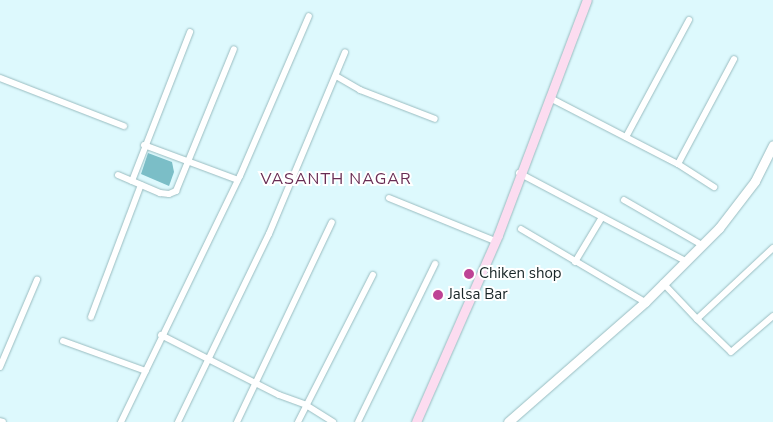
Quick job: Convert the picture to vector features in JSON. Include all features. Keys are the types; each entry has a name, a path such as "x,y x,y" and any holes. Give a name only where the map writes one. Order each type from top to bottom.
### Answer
{"main road":[{"path":"416,422 495,241 519,173 587,0"}],"street":[{"path":"122,422 238,180 309,16"},
{"path":"626,137 689,20"},
{"path":"132,181 144,145 190,32"},
{"path":"118,175 172,194 188,162 234,49"},
{"path":"178,422 269,234 345,52"},
{"path":"678,164 734,60"},
{"path":"336,76 360,90 435,119"},
{"path":"0,78 124,126"},
{"path":"550,98 678,164 714,187"},
{"path":"144,145 238,180"},
{"path":"508,422 645,302 728,219 755,181 773,145"},
{"path":"519,173 685,261"},
{"path":"91,317 142,185"},
{"path":"389,198 495,241"},
{"path":"624,200 702,245"},
{"path":"576,262 602,217"},
{"path":"237,422 332,222"},
{"path":"521,229 645,302"},
{"path":"697,319 773,248"},
{"path":"358,422 435,264"},
{"path":"298,422 373,275"},
{"path":"0,367 37,280"},
{"path":"663,283 730,352 773,316"},
{"path":"162,336 256,383 306,405 333,422"},
{"path":"63,341 146,371"}],"water":[{"path":"148,153 172,162 174,172 169,186 141,174"}],"place":[{"name":"Chiken shop","path":"469,274"},
{"name":"Jalsa Bar","path":"438,295"}],"district":[{"name":"VASANTH NAGAR","path":"336,179"}]}
